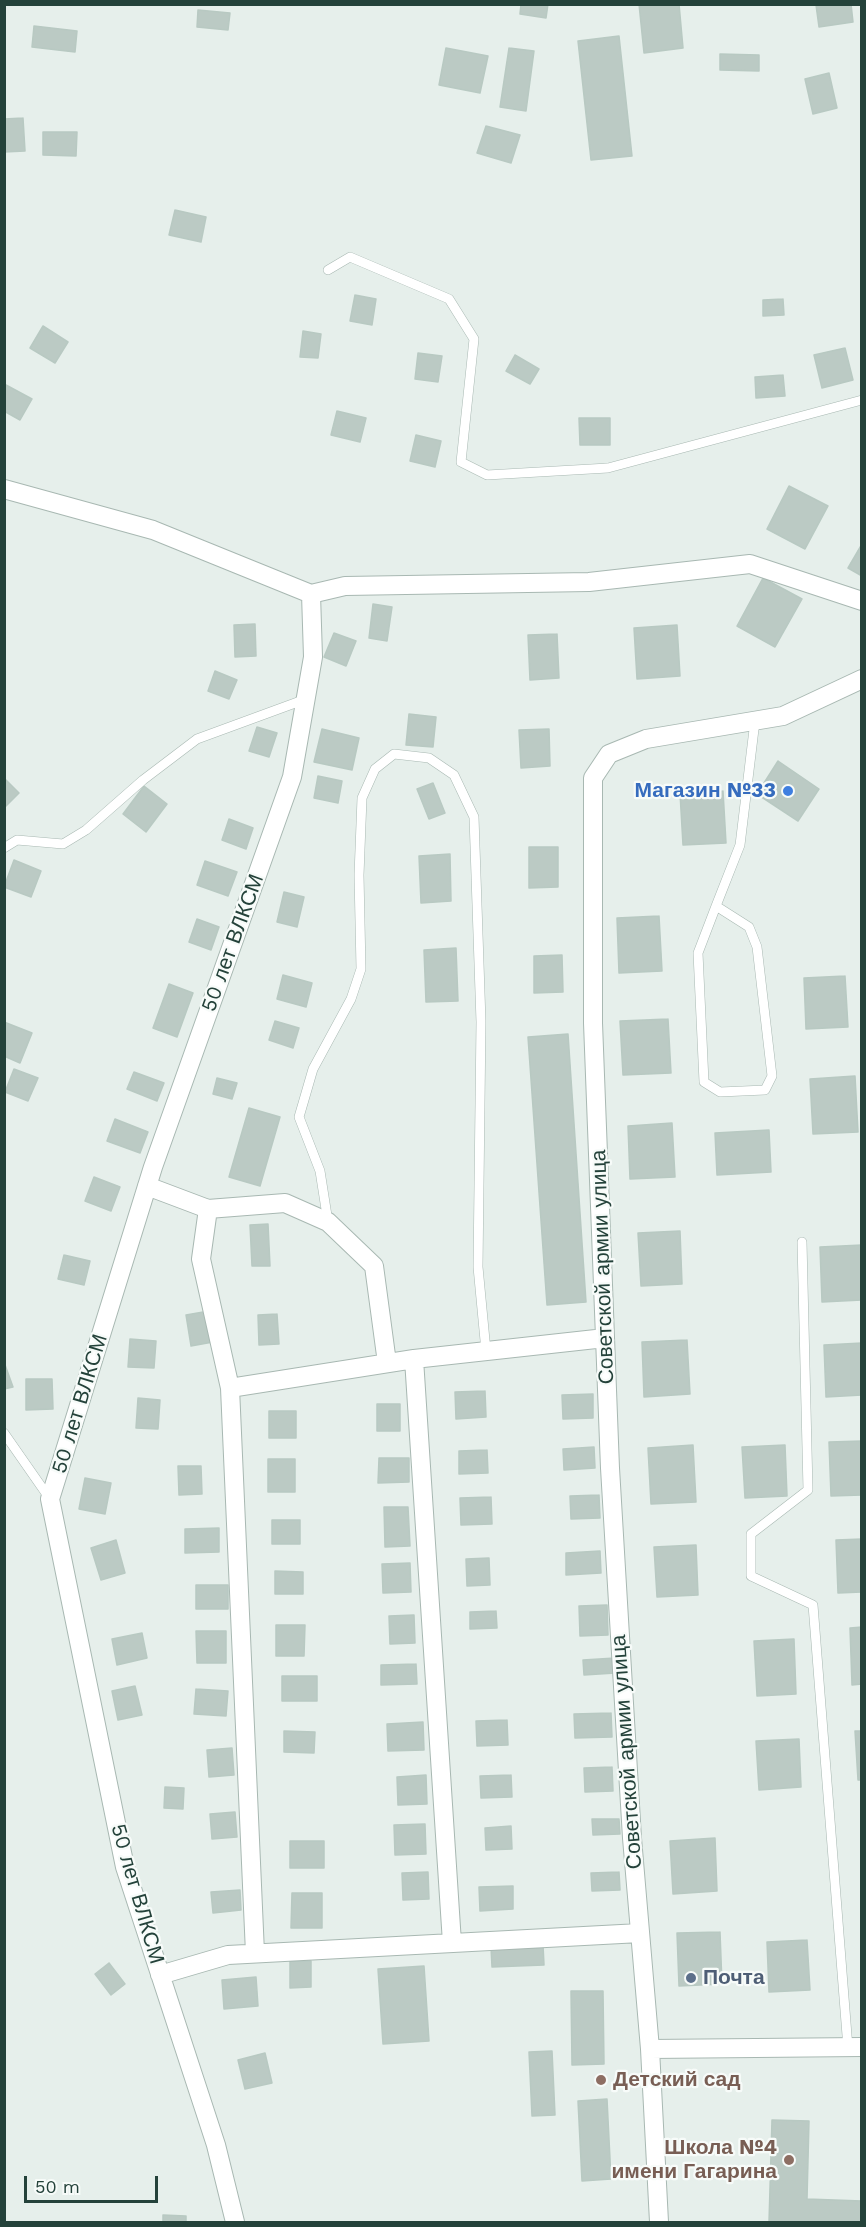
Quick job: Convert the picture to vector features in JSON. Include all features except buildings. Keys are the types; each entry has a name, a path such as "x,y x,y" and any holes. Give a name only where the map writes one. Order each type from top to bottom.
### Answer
{"street":[{"path":"4,489 153,530 311,594 345,586 589,582 750,564 861,601"},
{"name":"50 лет ВЛКСМ","path":"235,2223 216,2145 125,1867 50,1499 147,1186 292,777 313,657 311,594"},
{"name":"Советской армии улица","path":"659,2223 650,2049 640,1933 612,1491 593,1023 592,778 609,754 646,739 783,716 861,679"},
{"path":"147,1186 208,1209 285,1203 328,1222 374,1266 387,1363"},
{"path":"208,1209 201,1259 230,1388 255,1953"},
{"path":"230,1388 414,1359 605,1338"},
{"path":"414,1359 452,1943"},
{"path":"160,1975 228,1955 640,1933"},
{"path":"650,2049 855,2048"}],"lane":[{"path":"328,270 350,257 449,299 474,339 461,462 487,475 608,468 861,400"},
{"path":"4,848 17,840 63,844 86,830 143,780 197,739 306,699"},
{"path":"716,906 749,927 757,947 772,1076 765,1090 720,1092 704,1082 698,953 716,906 740,845 755,721"},
{"path":"328,1222 320,1171 299,1118 313,1069 351,999 361,969 359,875 362,798 375,769 394,754 429,758 454,775 474,817 481,1022 477,1267 486,1351"},
{"path":"802,1242 808,1490 751,1534 751,1576 813,1605 855,2048"},
{"path":"4,1432 50,1499"}],"place":[{"name":"Магазин №33","path":"788,791"},
{"name":"Почта","path":"691,1978"},
{"name":"Детский сад","path":"601,2080"},
{"name":"Школа №4 имени Гагарина","path":"789,2160"}]}
